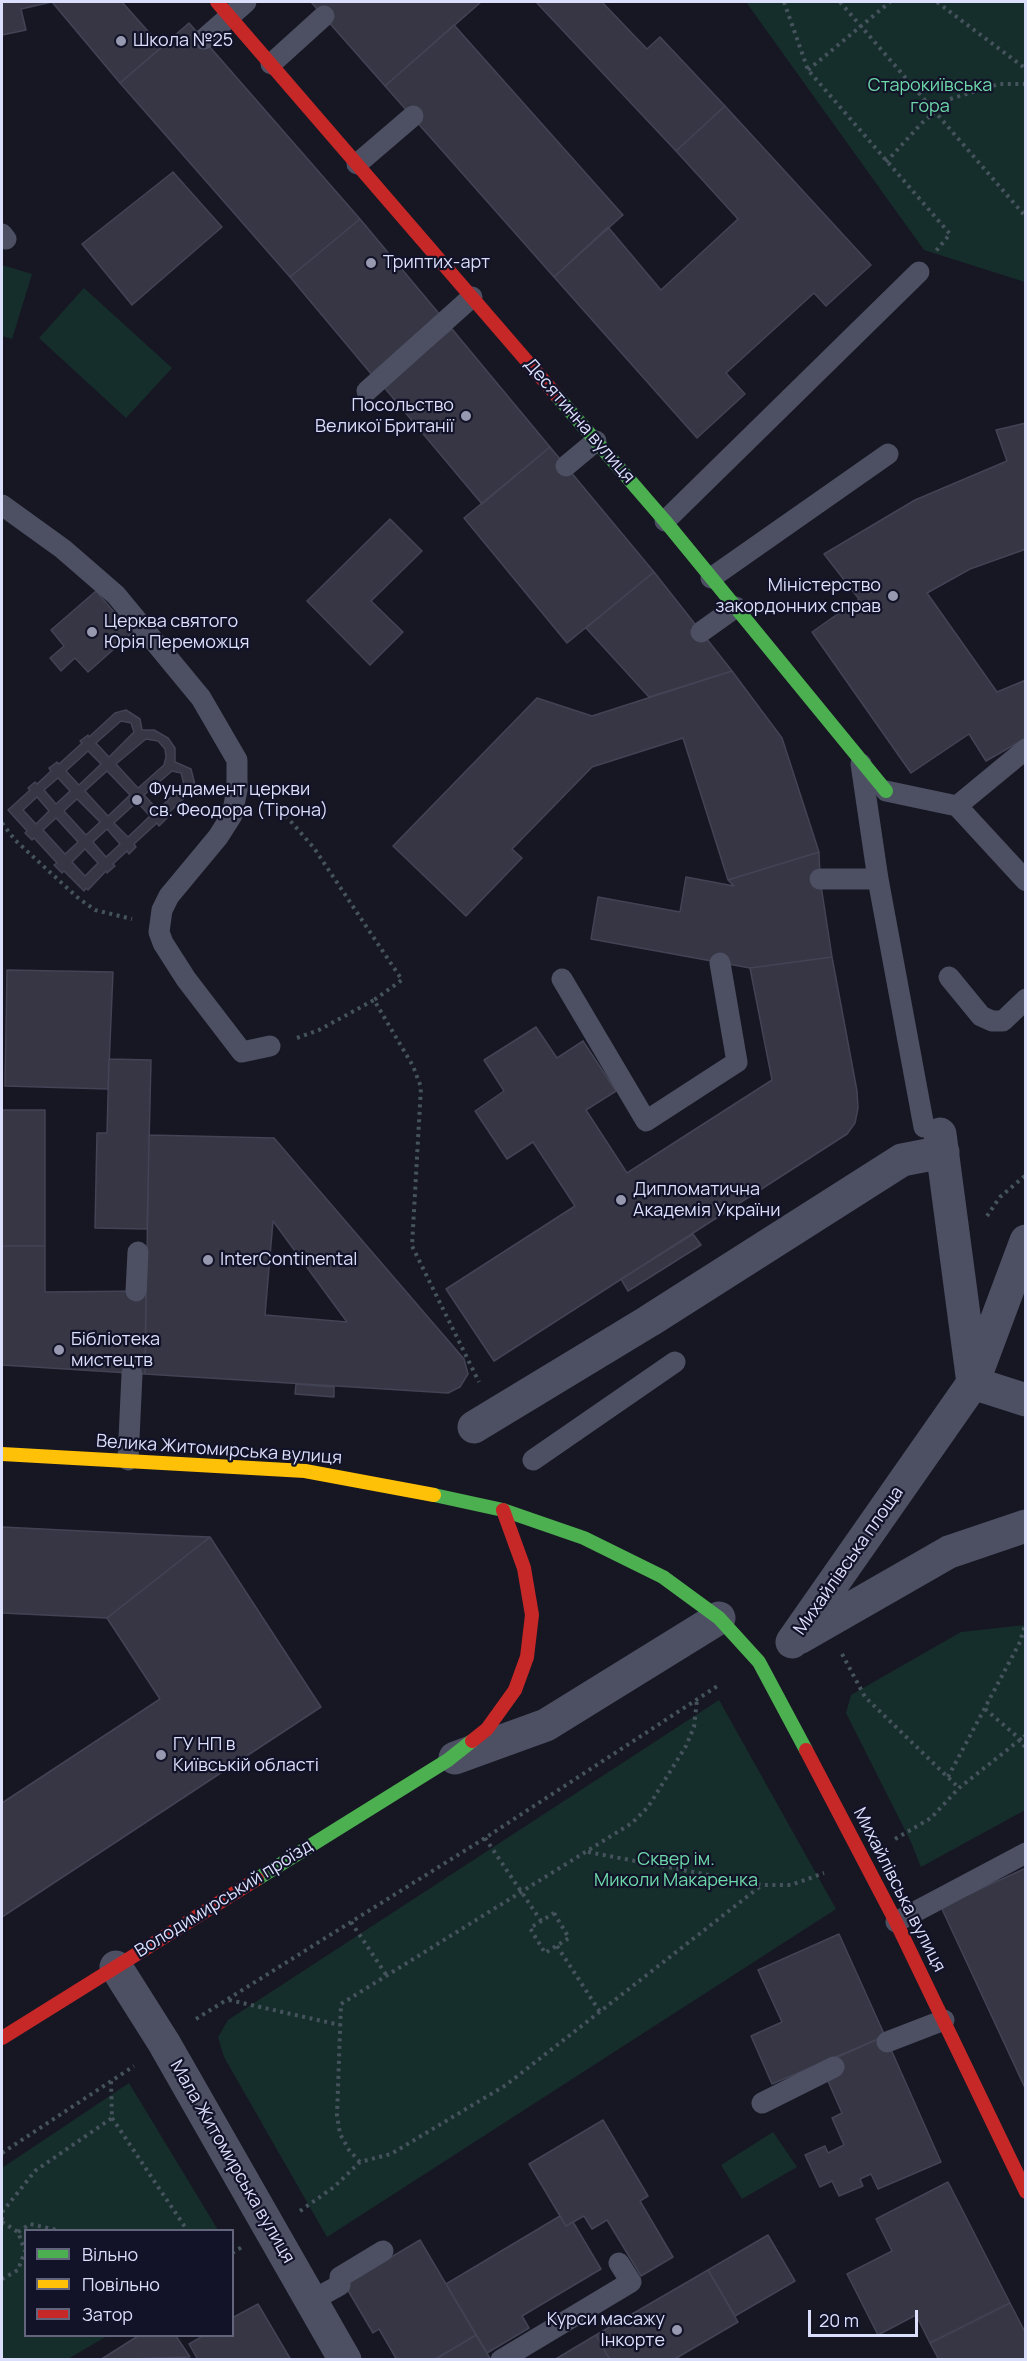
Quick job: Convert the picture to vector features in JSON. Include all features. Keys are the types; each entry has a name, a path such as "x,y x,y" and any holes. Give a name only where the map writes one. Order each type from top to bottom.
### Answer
{"street":[{"name":"Десятинна вулиця","path":"223,8 665,521 886,791"},
{"path":"474,1427 649,1321 936,1138 973,1383 1026,1400"},
{"name":"Михайлівська площа","path":"792,1642 973,1383 1026,1241"},
{"name":"Велика Житомирська вулиця","path":"2,1454 305,1471 357,1479 502,1510"},
{"path":"502,1510 584,1538 663,1577 719,1618"},
{"name":"Володимирський проїзд","path":"2,2038 448,1760 487,1729 515,1690 527,1657 532,1615 524,1568 502,1510"},
{"name":"Михайлівська площа","path":"792,1642 949,1552 1026,1526"},
{"name":"Володимирський проїзд","path":"448,1760 546,1725 719,1618"},
{"name":"Михайлівська вулиця","path":"719,1618 759,1662 1019,2160 1026,2192"},
{"name":"Мала Житомирська вулиця","path":"116,1966 164,2043 345,2360"}],"lane":[{"path":"204,39 223,8 246,2"},
{"path":"271,64 324,16"},
{"path":"357,165 413,116"},
{"path":"665,521 919,272"},
{"path":"367,391 472,297"},
{"path":"566,466 596,441"},
{"path":"711,578 888,454"},
{"path":"2,505 63,549 116,595 201,698 237,760 237,790 232,814 218,837 169,896 158,924 163,943 242,1052 270,1046"},
{"path":"701,632 736,607"},
{"path":"1026,749 957,806 1026,881"},
{"path":"861,760 878,879 936,1138"},
{"name":"Десятинна вулиця","path":"886,791 957,806"},
{"path":"820,879 878,879"},
{"path":"562,979 646,1121 737,1062 720,963"},
{"path":"949,977 981,1016 992,1021 1003,1021 1026,999"},
{"path":"136,1292 138,1252"},
{"path":"533,1460 675,1362"},
{"path":"128,1460 132,1374"},
{"path":"896,1922 1026,1852"},
{"path":"887,2042 944,2020"},
{"path":"762,2103 834,2067"},
{"path":"311,2301 340,2285 340,2277 383,2251"},
{"path":"501,2360 631,2282 619,2263"}],"path":[{"path":"784,2 808,70 950,234 919,272"},
{"path":"840,2 1026,217"},
{"path":"808,70 890,2"},
{"path":"937,2 1026,69"},
{"path":"886,162 935,111 950,99 999,84 1026,84"},
{"path":"237,760 314,848 402,980 374,1000 319,1030 270,1046"},
{"path":"2,823 15,840 77,897 95,910 158,924"},
{"path":"374,1000 413,1066 421,1087 412,1246 479,1380 474,1427"},
{"path":"948,1778 1020,1642 1026,1622"},
{"path":"792,1642 841,1653 865,1697 959,1788"},
{"path":"196,2019 485,1838 719,1685"},
{"path":"360,2162 349,2150 340,2134 338,2115 341,2004 632,1823 648,1807 686,1746 694,1728 697,1700"},
{"path":"984,1709 1020,1739 1026,1749"},
{"path":"895,1839 931,1818 959,1788 1026,1735"},
{"path":"485,1838 541,1921"},
{"path":"588,1852 762,1885 791,1885 825,1873"},
{"path":"300,2211 334,2187 360,2162 391,2154 506,2085 762,1885"},
{"path":"554,1913 570,1938 545,1953 530,1928 541,1921 554,1913"},
{"path":"351,1922 387,1976"},
{"path":"557,1946 600,2012"},
{"path":"228,2000 340,2025"},
{"path":"2,2153 134,2066"},
{"path":"111,2081 112,2118 186,2229"},
{"path":"24,2248 18,2232 2,2221 3,2211 35,2171 112,2118"},
{"path":"18,2232 30,2224 52,2229"},
{"path":"234,2252 243,2247"},
{"path":"2,2279 18,2270 24,2256"}],"green space":[{"name":"Старокиївська гора","path":"746,2 1025,2 1025,282 924,250"},
{"path":"2,265 32,274 12,339 2,336"},
{"path":"84,288 172,368 126,418 39,338"},
{"path":"1025,1625 1025,1810 921,1867 911,1842 846,1713 851,1695 961,1632"},
{"name":"Сквер ім. Миколи Макаренка","path":"719,1700 836,1909 327,2237 224,2057 218,2037 228,2020"},
{"path":"129,2083 217,2229 24,2229 24,2337 105,2337 68,2359 2,2359 2,2168"},
{"path":"773,2132 797,2167 742,2199 721,2165"}],"building":[{"path":"2,2 52,2 21,9 26,30 2,35"},
{"name":"Школа №25","path":"52,2 122,2 162,47 120,83"},
{"path":"311,2 481,2 385,86"},
{"path":"536,2 602,2 647,49 660,37 725,106 676,151"},
{"path":"189,23 360,219 290,277 120,83"},
{"path":"454,25 623,215 554,277 385,86"},
{"path":"725,106 871,265 826,306 814,293 726,373 745,394 697,438 554,277 608,227 661,290 738,219 676,151"},
{"path":"173,172 222,227 132,305 82,244"},
{"path":"360,219 441,316 373,376 290,277"},
{"name":"Посольство Великої Британії","path":"452,329 550,447 482,504 383,386"},
{"name":"Міністерство закордонних справ","path":"1026,423 1026,549 970,569 927,593 997,692 1026,680 1026,738 986,761 969,734 911,773 812,632 859,599 824,554 915,500 1007,461 996,430"},
{"path":"550,447 654,572 567,643 464,518"},
{"path":"390,519 422,551 371,601 403,632 370,665 307,601"},
{"path":"654,572 732,671 649,697 586,628"},
{"name":"Церква святого Юрія Переможця","path":"96,591 132,633 88,672 75,658 61,671 50,658 64,646 51,630"},
{"path":"732,671 782,738 819,852 728,880 683,738 592,767 512,849 522,858 466,916 393,846 537,698 592,716"},
{"name":"Фундамент церкви св. Феодора (Тірона)","path":"126,710 140,719 142,730 154,730 168,738 175,748 175,762 191,769 195,785 192,791 165,816 167,818 159,826 157,823 134,844 136,847 129,854 127,851 113,864 115,866 84,891 64,871 62,873 54,865 57,863 34,838 32,840 25,833 27,831 8,810 30,790 28,788 35,782 37,784 51,771 49,768 57,762 59,764 82,743 80,741 88,735 89,737 115,713","holes":["121,721 131,723 134,732 109,757 96,743","146,739 158,741 165,749 164,765 138,788 116,764","88,751 101,764 79,785 66,771","107,771 130,795 108,816 85,791","172,771 181,773 184,784 158,810 144,795","58,778 70,791 56,804 44,790","37,797 49,811 36,824 23,810","77,799 100,822 86,835 64,811","137,802 150,816 128,837 114,823","56,818 78,842 65,854 43,830","107,829 120,844 106,857 93,842","85,849 98,863 85,876 72,862"]},
{"path":"819,852 820,879 832,957 750,968 591,939 598,897 680,912 686,877 734,886 728,880"},
{"path":"832,957 857,1091 858,1108 855,1123 847,1134 494,1361 446,1289 575,1206 533,1142 507,1159 475,1111 504,1091 484,1060 536,1027 557,1058 583,1041 616,1091 586,1110 627,1173 772,1080 750,968"},
{"path":"7,970 113,972 108,1089 5,1086"},
{"path":"109,1059 151,1060 147,1229 95,1228 97,1133 107,1133"},
{"path":"2,1110 45,1110 45,1246 2,1246"},
{"name":"InterContinental","path":"149,1135 274,1138 464,1359 468,1374 460,1387 448,1393 145,1374","holes":["273,1221 347,1322 265,1315"]},
{"path":"693,1234 701,1245 628,1291 621,1279"},
{"path":"2,1246 45,1246 45,1292 146,1291 145,1374 2,1365"},
{"path":"296,1384 334,1387 334,1397 295,1394"},
{"path":"2,1527 210,1537 107,1618 2,1613"},
{"name":"ГУ НП в Київській області","path":"210,1537 321,1707 2,1917 2,1803 160,1699 107,1618"},
{"path":"1026,1868 1026,2090 941,1907"},
{"path":"839,1934 885,2036 772,2084 751,2036 782,2022 758,1970"},
{"path":"885,2036 941,2162 878,2189 871,2174 860,2179 863,2186 839,2196 832,2181 820,2187 805,2155 825,2146 828,2153 844,2145 832,2118 842,2113 827,2079 831,2060"},
{"path":"603,2120 648,2196 640,2201 673,2257 641,2276 607,2220 592,2229 584,2216 566,2226 529,2164"},
{"path":"948,2182 1010,2303 930,2343 916,2315 878,2335 847,2274 892,2251 876,2219"},
{"path":"560,2216 566,2226 573,2222 601,2269 522,2316 529,2328 487,2353 446,2284"},
{"path":"768,2235 795,2281 735,2316 708,2270"},
{"path":"420,2240 476,2335 434,2360 397,2360 379,2329 373,2333 336,2270 388,2259"},
{"path":"708,2270 738,2322 673,2360 610,2360 596,2335"},
{"path":"1010,2303 1026,2334 1026,2360 939,2360 930,2343"},
{"path":"258,2304 291,2360 198,2360 189,2344 201,2337 234,2337 234,2317"},
{"path":"476,2335 491,2360 434,2360"},
{"path":"596,2335 610,2360 554,2360"},
{"path":"136,2337 177,2337 190,2357 100,2360"}],"traffic: fast":[{"path":"557,396 665,521 886,791"},
{"path":"434,1495 503,1510 584,1538 663,1577 719,1618 759,1662 806,1750"},
{"path":"257,1879 448,1760 472,1741"}],"traffic: slow":[{"path":"2,1454 305,1471 434,1495"}],"traffic: jam":[{"path":"217,2 557,396"},
{"path":"472,1741 487,1729 515,1690 527,1657 532,1615 524,1568 503,1510"},
{"path":"806,1750 896,1922 1026,2192"},
{"path":"2,2038 257,1879"}],"place":[{"name":"Школа №25","path":"121,41"},
{"name":"Триптих-арт","path":"371,263"},
{"name":"Посольство Великої Британії","path":"466,416"},
{"name":"Міністерство закордонних справ","path":"893,596"},
{"name":"Церква святого Юрія Переможця","path":"92,632"},
{"name":"Фундамент церкви св. Феодора (Тірона)","path":"137,800"},
{"name":"Дипломатична Академія України","path":"621,1200"},
{"name":"InterContinental","path":"208,1260"},
{"name":"Бібліотека мистецтв","path":"59,1350"},
{"name":"ГУ НП в Київській області","path":"161,1755"},
{"name":"Курси масажу Інкорте","path":"677,2330"}]}
